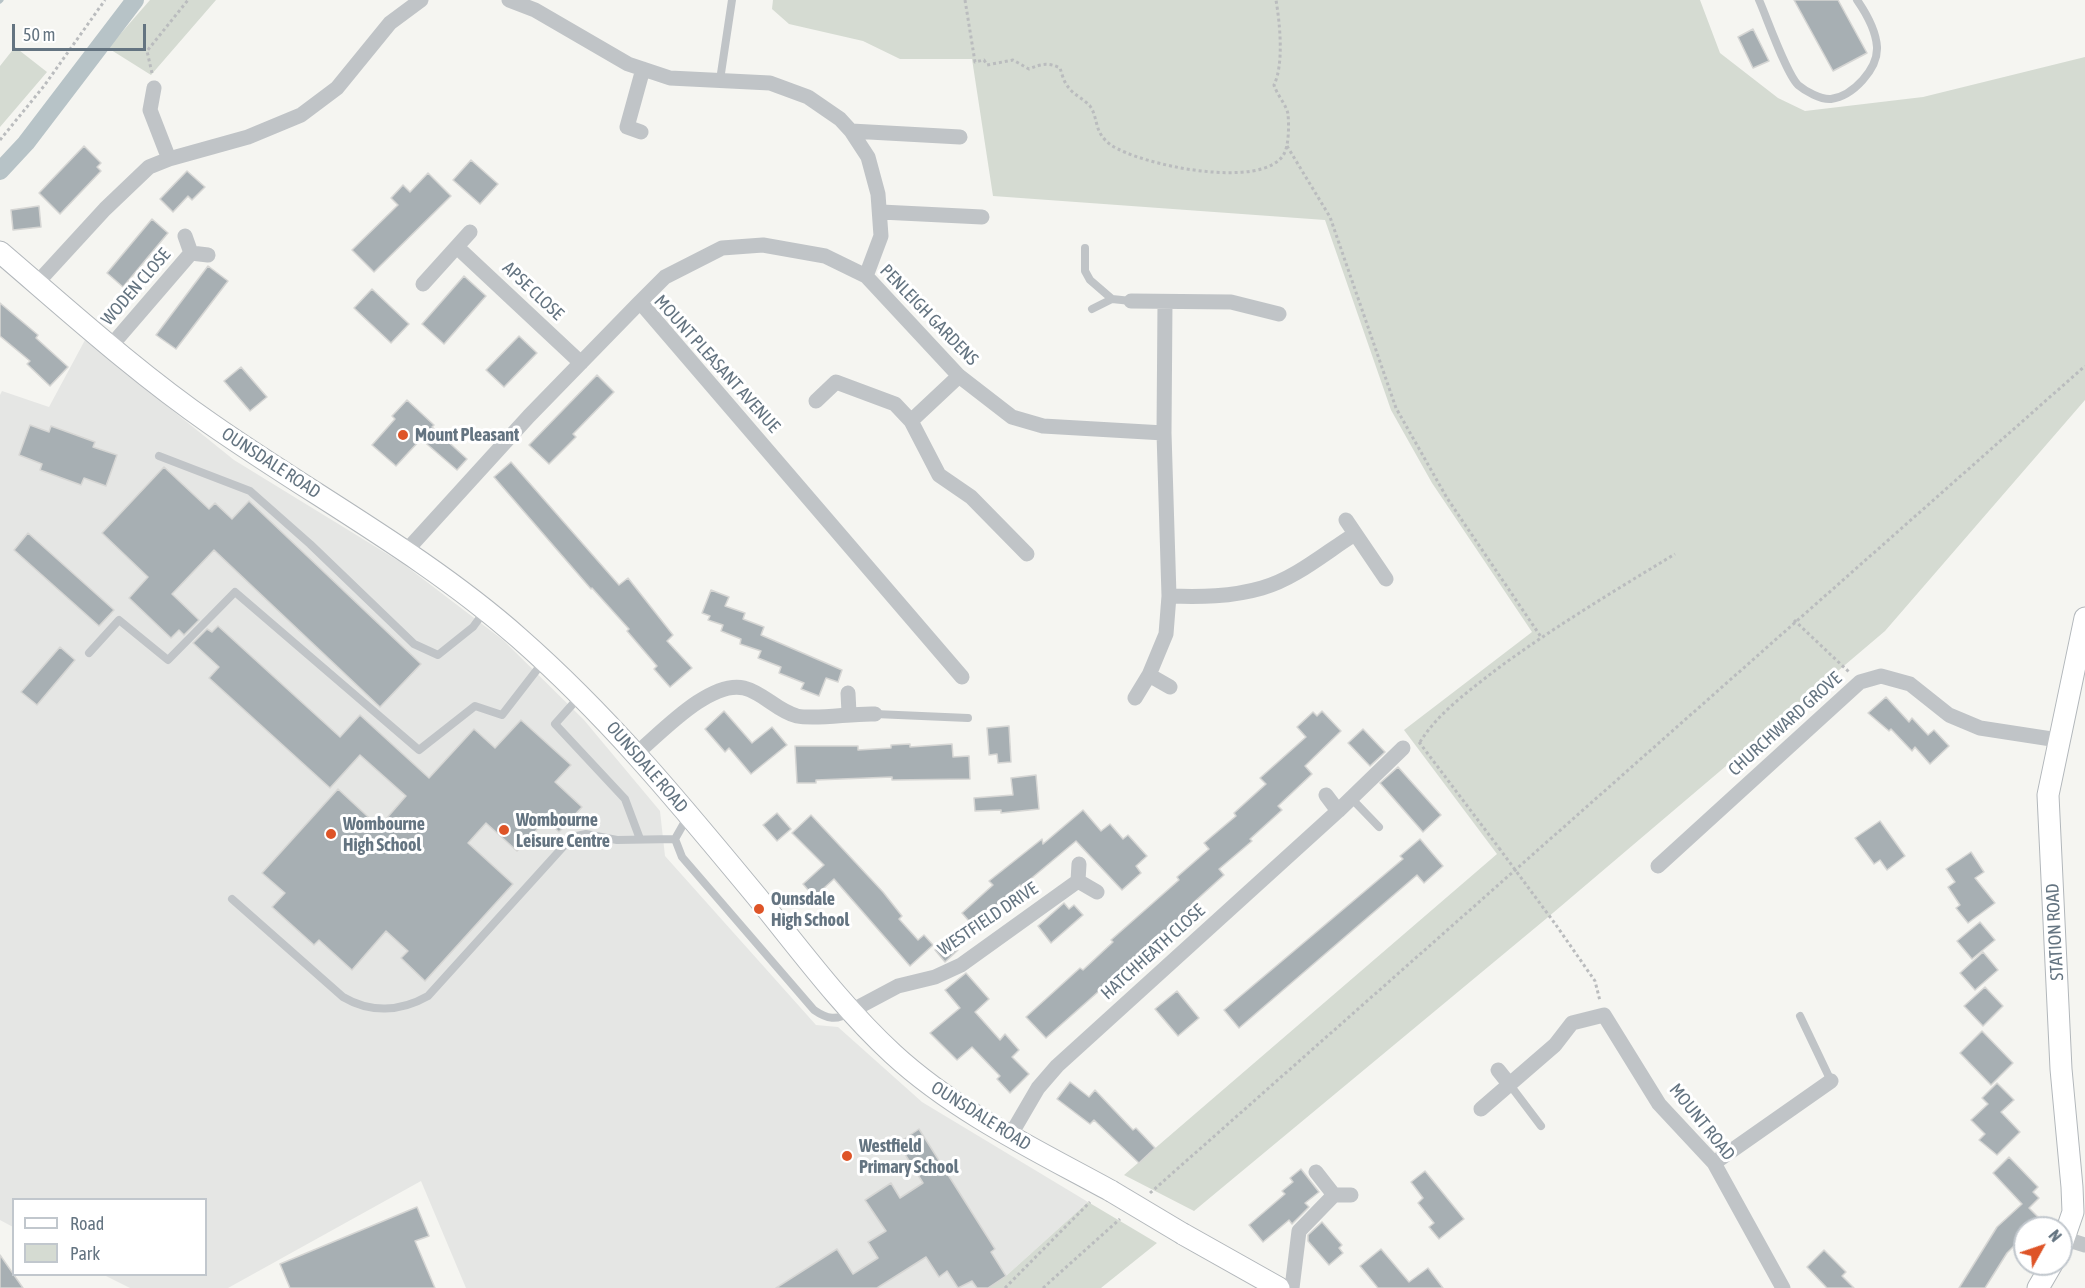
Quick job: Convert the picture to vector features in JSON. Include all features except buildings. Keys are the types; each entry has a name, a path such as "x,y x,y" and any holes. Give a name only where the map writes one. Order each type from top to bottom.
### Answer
{"street":[{"path":"37,283 105,208 149,167 169,159 248,137 301,115 337,88 390,23 421,0"},
{"path":"509,0 535,10 628,63 670,78 770,83 808,97 851,131 868,157 881,212 881,236 866,276"},
{"path":"641,132 627,127 643,69"},
{"path":"154,88 150,110 169,159"},
{"path":"851,131 960,137"},
{"path":"881,212 982,217"},
{"path":"423,284 470,232"},
{"name":"WODEN CLOSE","path":"185,236 191,252"},
{"name":"PENLEIGH GARDENS","path":"640,302 665,277 723,248 762,245 825,256 866,276 959,376 1012,417 1043,426 1164,433"},
{"name":"APSE CLOSE","path":"458,247 581,363"},
{"name":"OUNSDALE ROAD","path":"0,252 144,376 212,425 407,550 544,661 581,695 637,753 851,1011 917,1075 949,1099 1102,1195 1183,1234 1279,1288"},
{"name":"WODEN CLOSE","path":"191,252 208,255"},
{"name":"WODEN CLOSE","path":"110,347 191,252"},
{"path":"1131,301 1232,302 1279,314"},
{"name":"MOUNT PLEASANT AVENUE","path":"407,550 529,416 640,302 962,677"},
{"path":"1135,698 1149,675 1166,634 1169,596 1164,433 1165,302"},
{"path":"911,421 959,376"},
{"path":"816,401 836,382 896,404 911,421 939,475 971,497 1027,554"},
{"path":"1346,520 1386,579"},
{"path":"1169,596 1206,598 1263,588 1297,571 1355,534"},
{"name":"STATION ROAD","path":"2073,1216 2061,1069 2048,795 2058,740 2080,668 2085,618"},
{"path":"1149,675 1170,687"},
{"name":"CHURCHWARD GROVE","path":"1658,866 1860,682 1881,675 1910,684 1949,715 1980,728 2058,740"},
{"path":"637,753 706,697 727,687 742,688 761,694 796,716 875,714"},
{"path":"848,693 849,713"},
{"name":"HATCHHEATH CLOSE","path":"1010,1136 1038,1088 1057,1066 1338,811 1403,748"},
{"path":"1326,795 1338,811"},
{"path":"1080,864 1078,881 1097,892"},
{"name":"WESTFIELD DRIVE","path":"851,1011 898,986 935,977 961,965 1078,881"},
{"path":"1481,1109 1555,1045 1572,1023 1604,1014"},
{"name":"MOUNT ROAD","path":"1604,1014 1659,1104 1714,1163 1783,1288"},
{"path":"1498,1070 1510,1085"},
{"path":"1714,1163 1831,1081"},
{"path":"1316,1172 1334,1195"},
{"path":"1292,1288 1299,1231 1334,1195 1352,1195"}],"lane":[{"path":"720,80 732,0"},
{"path":"1759,0 1797,84 1817,96 1832,99 1858,85 1870,74 1875,62 1877,47 1874,35 1857,0"},
{"path":"1085,248 1085,271 1090,280 1113,299"},
{"path":"1092,309 1113,299 1131,301"},
{"path":"159,456 250,491 310,544 414,644 438,655 473,627 485,611"},
{"path":"89,653 119,620 168,660 235,592 419,750 475,706 502,714 544,661"},
{"path":"581,695 555,724 625,799 640,839"},
{"path":"875,714 968,718"},
{"path":"1351,798 1379,828"},
{"path":"689,815 681,824 675,839 682,857 814,1010 831,1018 842,1017 851,1011"},
{"path":"232,899 343,997 358,1006 372,1009 397,1007 421,1000 439,985 572,837 586,834 616,840 675,839"},
{"path":"1800,1016 1831,1081"},
{"path":"1510,1085 1541,1126"}],"path":[{"path":"0,140 44,86 105,0"},
{"path":"154,88 147,51 188,0"},
{"path":"965,0 975,62 984,60 987,65 1013,60 1029,69 1043,63 1060,68 1070,90 1091,107 1098,132 1111,145 1132,155 1170,164 1177,168 1232,173 1255,171 1277,163 1287,146 1288,113 1274,85 1279,74 1280,51 1276,0"},
{"path":"1287,146 1330,217 1396,408 1447,498 1540,637"},
{"path":"1141,1201 1794,620 2085,366"},
{"path":"1403,748 1420,742 1427,730 1473,687 1540,637 1675,554"},
{"path":"1794,620 1860,682"},
{"path":"1420,742 1595,981 1604,1014"},
{"path":"1005,1288 1102,1195"},
{"path":"1043,1288 1123,1216"}],"shaded area":[{"name":"Wombourne High School","path":"85,340 234,460 402,563 503,640 584,720 660,811 665,856 816,1025 838,1027 922,1102 1088,1202 1006,1276 988,1288 466,1288 421,1181 228,1288 130,1288 106,1276 207,1276 207,1198 12,1198 12,1226 0,1220 0,395 2,391 49,407"}],"green space":[{"path":"150,0 216,0 151,75 108,48"},
{"path":"773,0 1700,0 1720,53 1778,98 1805,111 1923,97 2085,57 2085,400 1885,631 1547,918 1194,1211 1124,1175 1497,854 1404,730 1532,632 1432,483 1391,410 1325,220 993,196 972,59 900,59 863,41 789,24 772,9"},
{"path":"15,47 47,72 0,127 0,66"},
{"path":"1088,1202 1157,1243 1101,1288 988,1288 1006,1276"}],"waterway":[{"path":"0,171 26,143 135,0"}],"place":[{"name":"Mount Pleasant","path":"403,435"},
{"name":"Wombourne Leisure Centre","path":"504,830"},
{"name":"Wombourne High School","path":"331,834"},
{"name":"Ounsdale High School","path":"759,909"},
{"name":"Westfield Primary School","path":"847,1156"}]}
